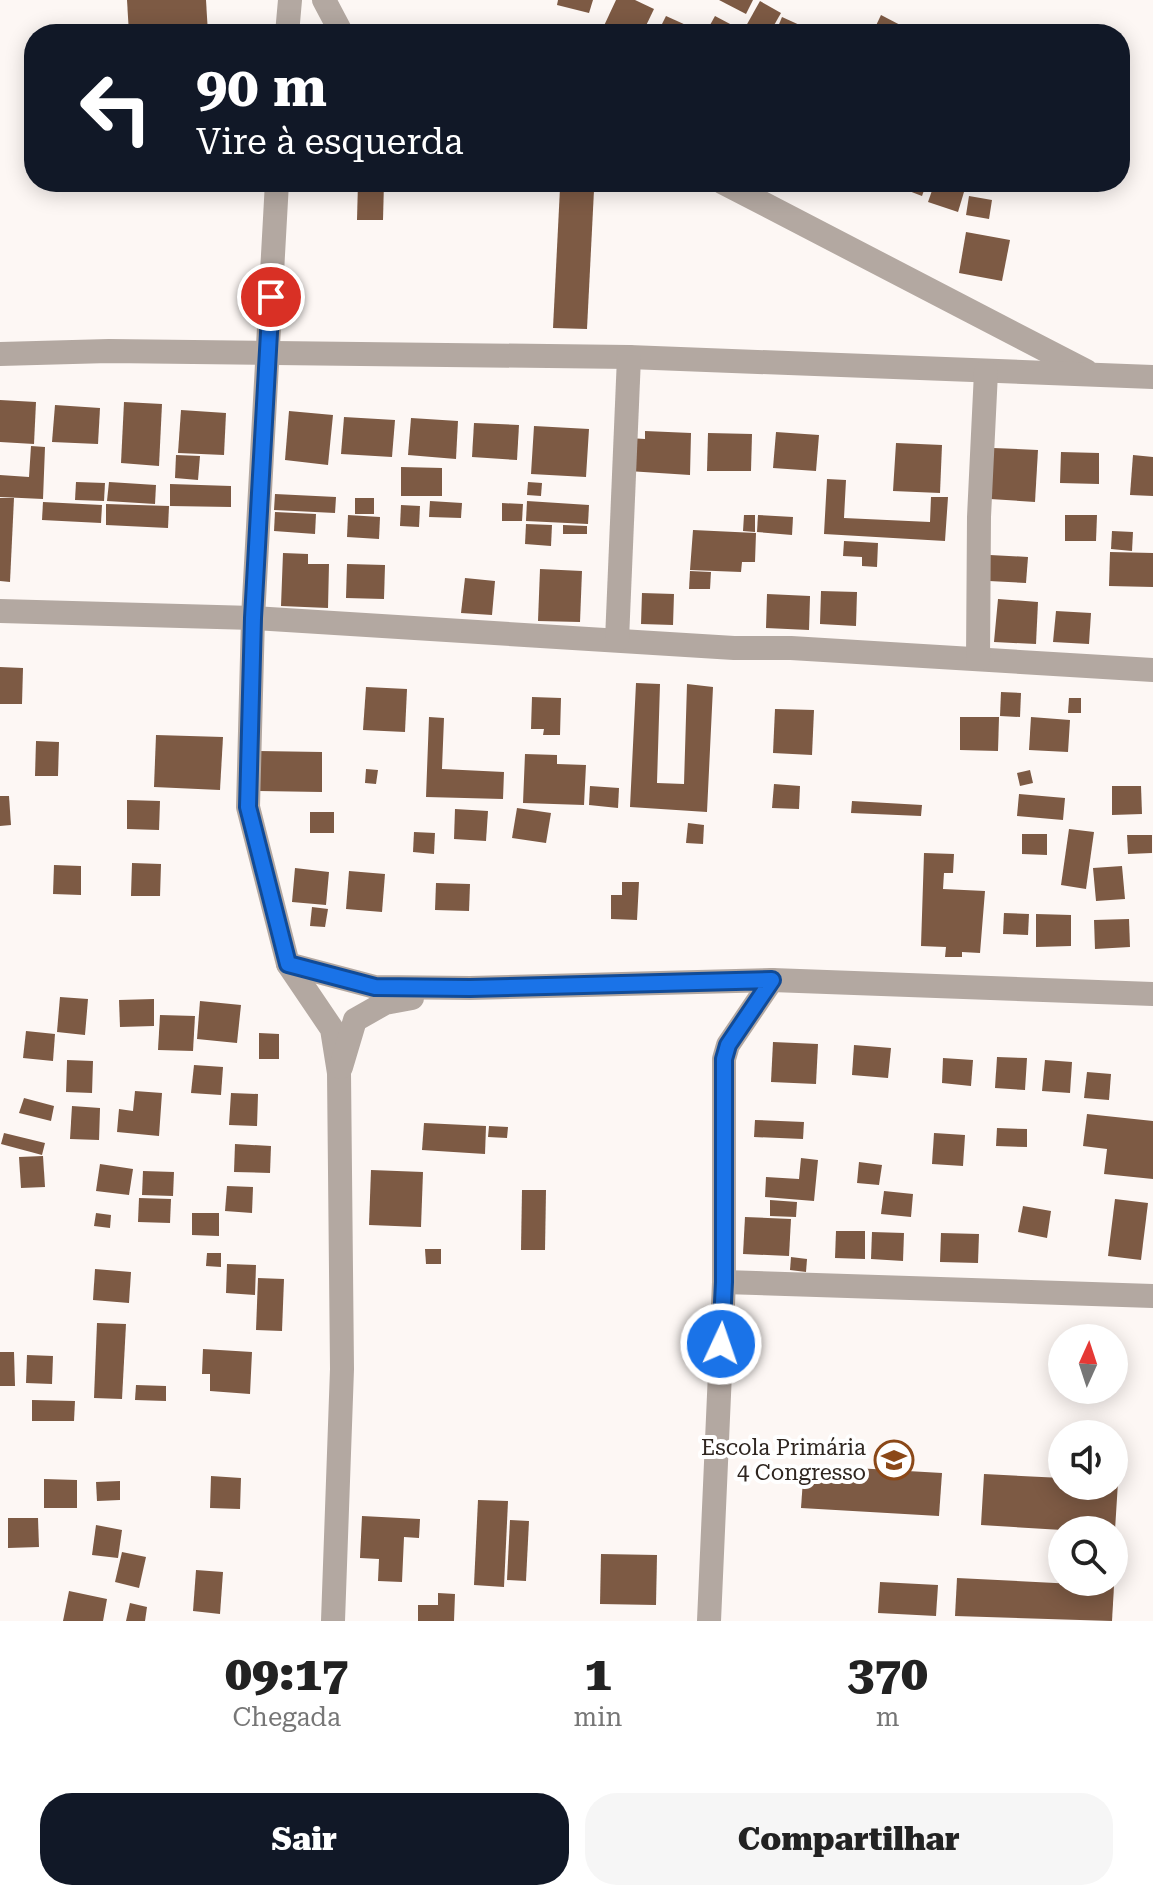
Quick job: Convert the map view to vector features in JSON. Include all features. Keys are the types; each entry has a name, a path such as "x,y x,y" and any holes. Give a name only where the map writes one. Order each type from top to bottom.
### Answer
{"street":[{"path":"288,24 290,0"},
{"path":"324,0 337,24"},
{"path":"276,192 253,618 248,807 288,964 332,1029 339,1073 342,1369 333,1621"},
{"path":"741,192 1091,374"},
{"path":"0,354 109,351 629,357 1153,377"},
{"path":"617,640 629,357"},
{"path":"978,659 979,517 986,372"},
{"path":"0,611 253,618 1153,670"},
{"path":"288,964 375,987 470,988 772,980 1153,994"},
{"path":"709,1621 724,1282 724,1059 728,1045 772,980"},
{"path":"339,1073 355,1020 385,1003 470,988"},
{"path":"724,1282 1153,1296"}],"building":[{"path":"127,0 206,0 207,24 128,24"},
{"path":"558,0 593,0 589,13 557,5"},
{"path":"616,0 635,0 654,9 647,24 605,24"},
{"path":"719,0 753,0 746,14"},
{"path":"760,1 781,13 775,24 747,24"},
{"path":"881,15 898,24 877,24"},
{"path":"666,16 684,24 662,24"},
{"path":"715,16 730,24 711,24"},
{"path":"782,17 797,24 779,24"},
{"path":"358,192 384,192 383,220 357,220"},
{"path":"560,192 594,192 587,329 553,328"},
{"path":"932,192 964,192 958,212 928,202"},
{"path":"969,196 992,200 989,219 966,215"},
{"path":"966,232 1010,240 1002,281 959,273"},
{"path":"0,400 36,402 34,444 0,442"},
{"path":"124,402 162,404 159,466 121,463"},
{"path":"55,405 100,408 98,444 52,442"},
{"path":"181,410 226,413 224,455 178,453"},
{"path":"289,411 333,415 328,465 285,460"},
{"path":"344,417 395,420 392,457 341,454"},
{"path":"411,418 458,421 456,459 408,455"},
{"path":"474,423 519,425 517,460 472,457"},
{"path":"534,426 589,429 586,477 531,474"},
{"path":"645,431 691,433 690,475 628,471 629,438 645,439"},
{"path":"776,432 819,435 816,471 773,468"},
{"path":"708,433 752,434 751,471 707,471"},
{"path":"896,443 942,445 940,493 893,491"},
{"path":"31,446 45,447 43,499 0,497 0,475 29,477"},
{"path":"993,448 1038,450 1035,502 990,499"},
{"path":"1061,452 1099,453 1099,484 1060,483"},
{"path":"176,455 200,456 198,480 175,478"},
{"path":"1133,455 1153,457 1153,496 1130,495"},
{"path":"401,467 442,468 442,496 401,496"},
{"path":"827,479 846,480 844,518 930,522 931,497 948,497 945,541 824,534"},
{"path":"76,482 105,483 104,501 75,500"},
{"path":"109,482 156,485 155,504 107,501"},
{"path":"528,482 542,483 541,496 527,495"},
{"path":"170,484 231,486 231,507 170,506"},
{"path":"275,494 336,497 335,513 274,510"},
{"path":"0,498 14,498 10,582 0,581"},
{"path":"355,498 374,498 374,514 355,514"},
{"path":"430,501 462,503 461,518 429,517"},
{"path":"527,501 589,505 588,524 526,521"},
{"path":"43,502 102,505 101,523 42,520"},
{"path":"502,503 523,504 522,521 502,521"},
{"path":"106,504 169,506 168,528 106,525"},
{"path":"401,505 420,506 419,527 400,526"},
{"path":"275,512 316,514 315,534 274,531"},
{"path":"348,515 380,517 379,539 347,537"},
{"path":"744,515 755,515 755,532 743,531"},
{"path":"758,515 793,517 792,535 757,532"},
{"path":"1065,515 1097,515 1096,541 1065,541"},
{"path":"526,524 552,525 551,546 525,544"},
{"path":"563,525 587,526 587,534 563,534"},
{"path":"693,530 756,533 755,562 742,562 741,572 690,570"},
{"path":"1112,531 1133,532 1132,551 1111,549"},
{"path":"844,541 878,543 877,567 862,566 862,557 843,556"},
{"path":"1110,552 1153,553 1153,587 1109,586"},
{"path":"283,553 308,554 308,564 329,564 328,608 281,606"},
{"path":"990,555 1028,557 1026,583 989,581"},
{"path":"347,564 385,565 384,599 346,598"},
{"path":"540,569 582,571 580,622 538,621"},
{"path":"690,571 711,572 710,589 689,589"},
{"path":"465,578 495,581 492,615 461,613"},
{"path":"821,591 857,592 856,626 820,624"},
{"path":"642,593 674,594 673,625 641,624"},
{"path":"767,594 810,596 809,630 766,628"},
{"path":"998,599 1038,602 1036,644 994,642"},
{"path":"1056,611 1091,613 1089,644 1053,642"},
{"path":"0,667 23,668 22,704 0,704"},
{"path":"636,683 660,684 657,783 684,784 687,684 713,687 707,812 630,807"},
{"path":"366,687 407,689 405,732 363,730"},
{"path":"1001,692 1021,693 1020,717 1000,716"},
{"path":"532,697 561,698 560,735 543,735 544,729 531,729"},
{"path":"1069,698 1081,698 1081,713 1068,713"},
{"path":"775,709 814,710 812,755 773,753"},
{"path":"429,717 444,718 442,769 504,772 503,799 426,797"},
{"path":"960,717 999,717 998,751 960,750"},
{"path":"1031,717 1070,720 1068,752 1029,750"},
{"path":"156,735 223,737 220,790 154,787"},
{"path":"36,741 59,742 58,776 35,776"},
{"path":"259,751 322,752 322,792 259,791"},
{"path":"525,754 557,755 557,764 586,765 584,805 523,803"},
{"path":"366,769 378,770 376,784 365,783"},
{"path":"1030,770 1033,783 1020,786 1017,773"},
{"path":"774,784 800,786 799,809 772,808"},
{"path":"590,786 619,788 618,808 589,805"},
{"path":"1112,786 1141,786 1142,814 1112,815"},
{"path":"1019,794 1065,798 1063,820 1017,816"},
{"path":"0,796 9,796 11,825 0,826"},
{"path":"127,800 160,801 159,830 127,829"},
{"path":"852,801 922,805 921,816 851,813"},
{"path":"517,808 551,813 546,843 512,838"},
{"path":"455,809 488,811 486,841 454,839"},
{"path":"310,812 334,812 334,833 310,833"},
{"path":"688,823 704,825 703,844 686,843"},
{"path":"1069,829 1094,832 1086,889 1061,885"},
{"path":"414,832 435,833 434,854 413,852"},
{"path":"1022,834 1047,834 1047,855 1022,854"},
{"path":"1127,835 1152,835 1152,853 1128,854"},
{"path":"924,853 954,854 953,873 944,873 943,889 985,891 980,953 962,952 962,957 945,957 946,947 921,946"},
{"path":"132,863 161,864 160,896 131,896"},
{"path":"54,865 81,866 81,895 53,894"},
{"path":"1122,866 1125,899 1096,901 1093,868"},
{"path":"295,868 329,872 326,905 292,902"},
{"path":"349,871 385,874 382,912 346,909"},
{"path":"622,882 639,882 637,920 611,919 611,895 622,895"},
{"path":"436,883 470,884 469,911 435,910"},
{"path":"312,907 328,909 325,927 310,926"},
{"path":"1004,913 1029,914 1028,935 1003,934"},
{"path":"1036,914 1071,915 1071,946 1036,947"},
{"path":"1129,919 1130,947 1095,949 1094,920"},
{"path":"60,997 88,999 85,1035 57,1032"},
{"path":"154,999 154,1026 120,1027 119,1000"},
{"path":"200,1001 241,1005 237,1043 197,1039"},
{"path":"160,1015 195,1016 193,1051 158,1050"},
{"path":"26,1031 55,1034 53,1061 23,1058"},
{"path":"259,1033 279,1034 279,1059 259,1059"},
{"path":"773,1042 818,1044 816,1084 771,1082"},
{"path":"854,1045 891,1048 888,1078 852,1075"},
{"path":"997,1057 1027,1058 1025,1090 995,1088"},
{"path":"943,1058 973,1060 971,1086 942,1083"},
{"path":"67,1060 93,1061 92,1093 66,1092"},
{"path":"1045,1060 1072,1062 1070,1093 1042,1091"},
{"path":"194,1065 223,1067 221,1095 191,1093"},
{"path":"1087,1072 1111,1074 1109,1100 1084,1098"},
{"path":"135,1091 162,1093 159,1136 117,1132 119,1109 133,1111"},
{"path":"231,1093 258,1094 257,1126 229,1125"},
{"path":"24,1098 54,1106 51,1121 19,1113"},
{"path":"72,1106 100,1108 99,1140 70,1139"},
{"path":"1087,1114 1153,1121 1153,1179 1104,1174 1107,1149 1083,1146"},
{"path":"755,1120 804,1122 803,1139 754,1137"},
{"path":"424,1123 486,1126 485,1154 422,1150"},
{"path":"489,1126 508,1127 507,1138 488,1137"},
{"path":"997,1128 1027,1129 1027,1147 996,1146"},
{"path":"4,1133 45,1143 42,1155 1,1144"},
{"path":"934,1133 965,1135 963,1166 932,1164"},
{"path":"235,1144 271,1146 270,1173 234,1172"},
{"path":"43,1156 45,1187 21,1188 19,1157"},
{"path":"801,1158 818,1160 814,1201 765,1197 766,1177 799,1179"},
{"path":"859,1162 882,1165 879,1185 857,1183"},
{"path":"100,1164 133,1169 129,1195 96,1191"},
{"path":"371,1170 423,1172 421,1227 369,1225"},
{"path":"143,1171 174,1172 173,1196 142,1195"},
{"path":"227,1186 253,1187 252,1213 225,1211"},
{"path":"522,1190 546,1190 545,1250 521,1250"},
{"path":"884,1191 913,1194 911,1217 881,1214"},
{"path":"139,1198 171,1199 170,1223 138,1222"},
{"path":"1115,1199 1148,1203 1141,1260 1108,1256"},
{"path":"770,1200 797,1202 796,1217 770,1216"},
{"path":"1023,1206 1051,1211 1047,1238 1018,1232"},
{"path":"96,1213 111,1215 110,1228 94,1226"},
{"path":"192,1213 219,1213 219,1236 192,1235"},
{"path":"745,1217 791,1219 789,1256 743,1254"},
{"path":"836,1231 865,1231 865,1259 835,1258"},
{"path":"872,1232 904,1233 903,1261 871,1259"},
{"path":"941,1233 979,1234 978,1263 940,1262"},
{"path":"425,1249 441,1249 441,1264 426,1264"},
{"path":"207,1253 221,1253 221,1267 206,1266"},
{"path":"791,1257 807,1259 806,1272 790,1270"},
{"path":"227,1264 256,1265 255,1295 226,1293"},
{"path":"95,1269 131,1272 129,1303 93,1300"},
{"path":"258,1278 284,1279 282,1331 256,1330"},
{"path":"97,1323 126,1324 122,1399 94,1398"},
{"path":"203,1349 252,1352 250,1394 210,1391 210,1374 202,1374"},
{"path":"0,1352 14,1352 15,1386 0,1386"},
{"path":"27,1355 53,1356 52,1384 26,1383"},
{"path":"136,1385 166,1386 166,1401 135,1400"},
{"path":"32,1400 75,1401 74,1421 32,1421"},
{"path":"804,1465 942,1473 939,1516 801,1508"},
{"path":"984,1474 1048,1477 1048,1500 1117,1500 1116,1516 1048,1516 1048,1529 981,1525"},
{"path":"211,1476 241,1478 240,1509 210,1508"},
{"path":"44,1479 77,1480 77,1508 44,1508"},
{"path":"120,1481 120,1500 97,1501 96,1482"},
{"path":"478,1500 508,1501 504,1587 474,1585"},
{"path":"362,1516 420,1519 419,1538 404,1537 402,1582 378,1581 379,1559 360,1558"},
{"path":"8,1518 38,1518 39,1547 8,1548"},
{"path":"510,1520 529,1521 526,1581 507,1580"},
{"path":"96,1525 122,1530 118,1558 92,1555"},
{"path":"122,1552 146,1557 139,1588 115,1582"},
{"path":"601,1554 657,1555 656,1605 600,1604"},
{"path":"196,1570 223,1572 220,1614 193,1611"},
{"path":"957,1578 1048,1583 1048,1596 1113,1596 1112,1621 955,1616"},
{"path":"880,1582 938,1585 936,1616 878,1613"},
{"path":"69,1591 107,1599 103,1621 63,1621"},
{"path":"438,1593 455,1594 454,1621 418,1621 418,1605 438,1605"},
{"path":"130,1603 147,1607 145,1621 126,1621"}],"place":[{"name":"Escola Primária 4 Congresso","path":"894,1460"}],"route":[{"path":"271,297 253,618 248,807 288,964 375,987 470,988 772,980 728,1045 724,1059 721,1344"}]}
